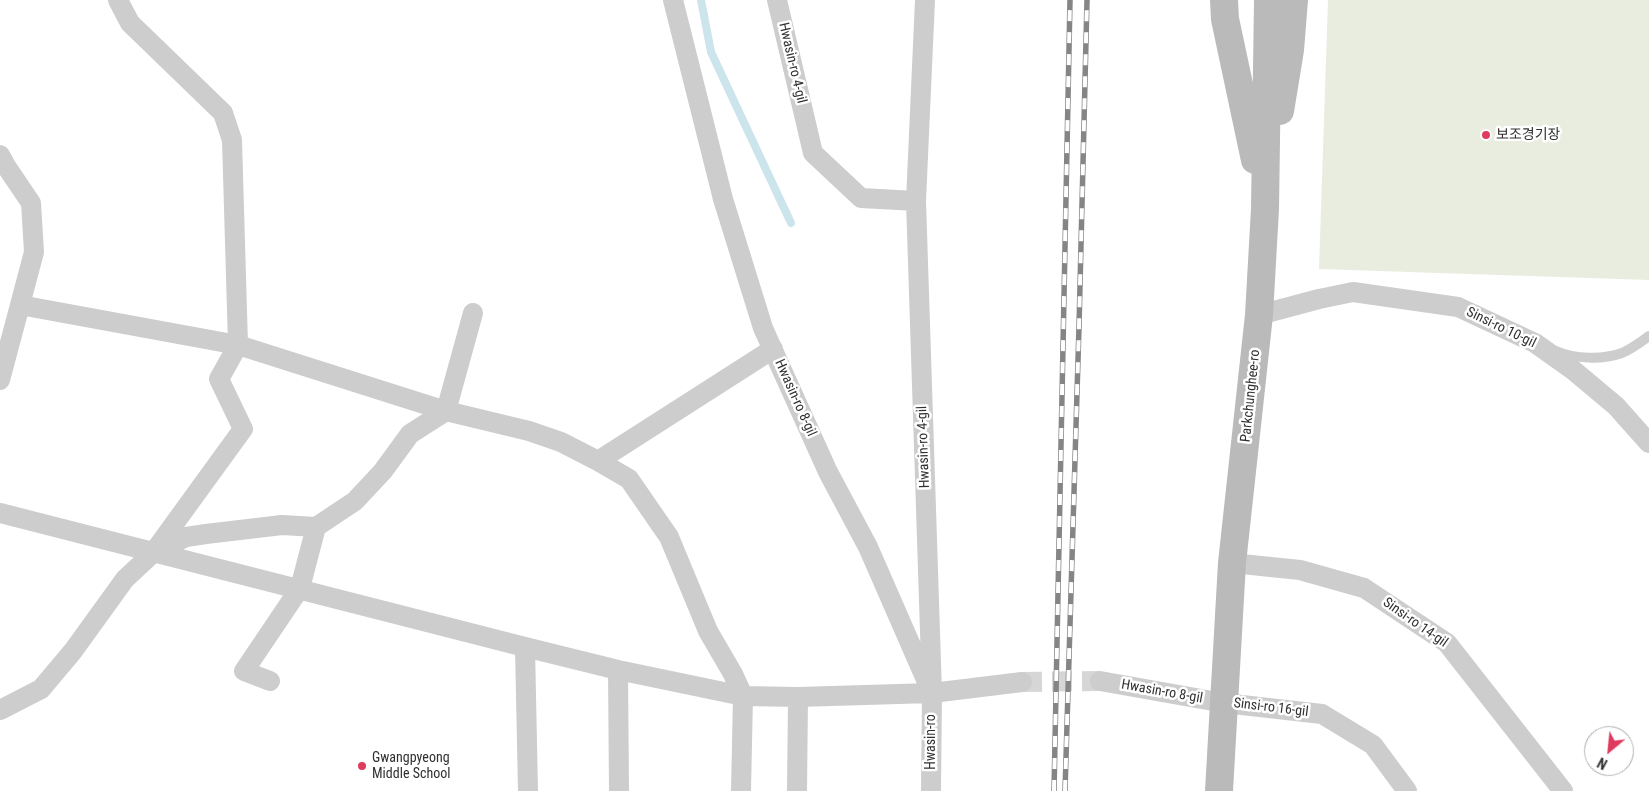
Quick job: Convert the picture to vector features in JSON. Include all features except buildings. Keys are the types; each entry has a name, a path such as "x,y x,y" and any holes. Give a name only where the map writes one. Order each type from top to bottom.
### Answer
{"street":[{"path":"0,710 41,689 73,651 126,579 153,553 242,429 219,379 238,346 232,140 223,114 130,23 118,0"},
{"name":"Hwasin-ro 8-gil","path":"673,0 723,200 763,328 828,472 868,547 932,693"},
{"name":"Hwasin-ro 4-gil","path":"777,0 813,153 861,198 916,201"},
{"name":"Hwasin-ro 4-gil","path":"925,0 916,201 932,693"},
{"path":"1224,0 1225,18 1265,209"},
{"name":"Parkchunghee-ro","path":"1219,791 1232,563 1260,315 1265,209 1268,0"},
{"path":"1265,209 1290,50 1294,0"},
{"path":"0,155 31,203 34,252 0,380"},
{"name":"Sinsi-ro 10-gil","path":"1260,315 1353,292 1458,307 1535,343 1573,370 1616,406 1649,443"},
{"path":"20,305 238,346 446,412 529,431 561,442 629,479 669,537 708,631 733,674 743,696 741,791"},
{"path":"153,553 186,537 282,525 316,527 355,502 383,471 410,434 446,412 473,314"},
{"path":"598,461 772,348"},
{"path":"0,513 618,670 743,696 798,697 932,693 1022,682"},
{"path":"270,681 244,670 300,588 316,527"},
{"name":"Sinsi-ro 14-gil","path":"1232,563 1300,570 1364,588 1447,643 1563,791"},
{"path":"525,647 528,791"},
{"path":"618,670 619,791"},
{"name":"Hwasin-ro 8-gil","path":"1100,681 1224,703"},
{"name":"Hwasin-ro","path":"931,791 932,693"},
{"path":"798,697 798,791"},
{"name":"Sinsi-ro 16-gil","path":"1224,703 1322,714 1373,745 1407,791"}],"lane":[{"path":"1535,343 1560,353 1597,358 1623,353 1649,336"}],"shaded area":[{"name":"보조경기장","path":"1328,0 1649,0 1649,280 1319,269"}],"waterway":[{"path":"701,0 711,52 791,223"}],"tunnel":[{"path":"1022,682 1100,681"}],"railway":[{"path":"1054,791 1070,0"},
{"path":"1065,791 1087,0"}],"place":[{"name":"보조경기장","path":"1486,135"},
{"name":"Gwangpyeong Middle School","path":"362,766"}]}
